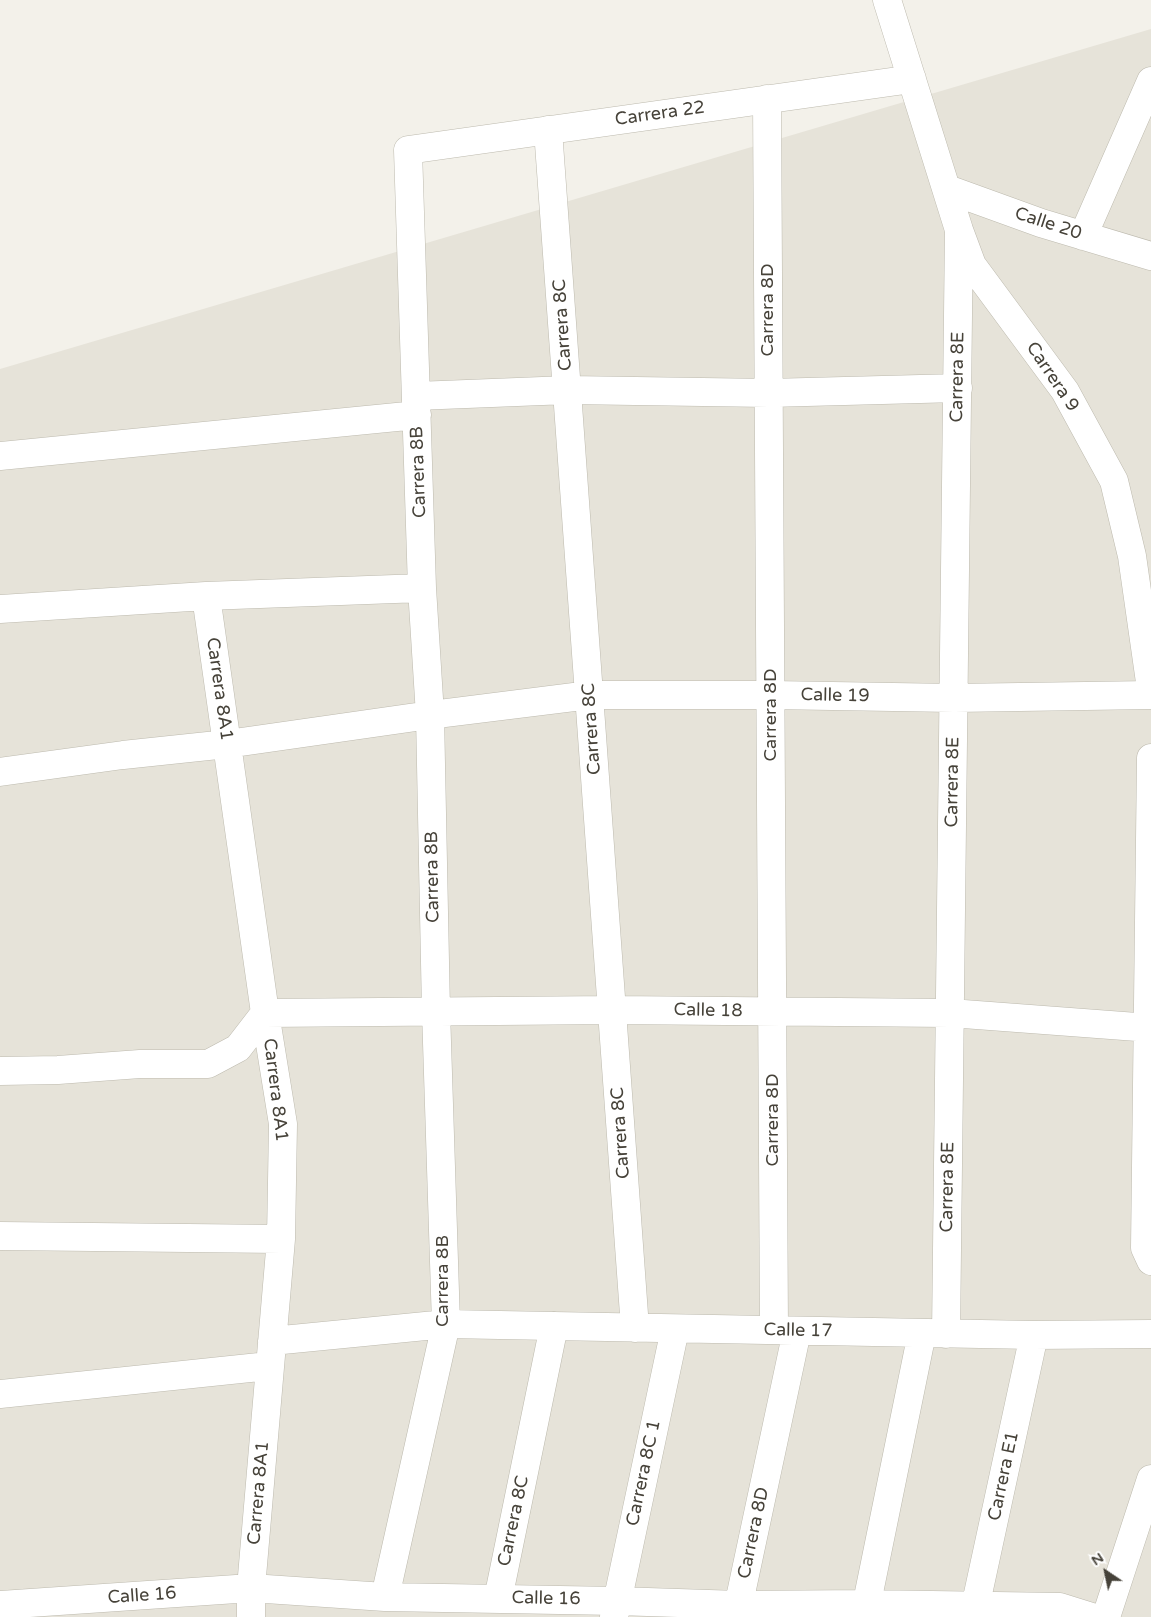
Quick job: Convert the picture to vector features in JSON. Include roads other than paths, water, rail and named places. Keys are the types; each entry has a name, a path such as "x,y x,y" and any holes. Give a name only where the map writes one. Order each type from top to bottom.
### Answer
{"street":[{"name":"Carrera 9","path":"887,0 959,230 972,265 1065,391 1114,481 1132,556 1151,689"},
{"name":"Carrera 22","path":"408,150 912,79"},
{"path":"1083,236 1151,81"},
{"name":"Carrera 8D","path":"737,1611 786,1330 773,1012 767,99"},
{"name":"Carrera 8C","path":"548,130 635,1328"},
{"name":"Carrera 8B","path":"385,1597 446,1324 436,1011 430,715 422,588 408,150"},
{"name":"Calle 20","path":"947,188 1041,224 1151,256"},
{"name":"Carrera 8E","path":"866,1610 934,1333 950,1013 959,230"},
{"path":"0,456 416,405 568,390 769,393 958,388"},
{"path":"0,609 206,596 422,588"},
{"name":"Carrera 8A1","path":"206,596 265,1013 283,1124 280,1239 250,1617"},
{"name":"Calle 19","path":"0,772 114,756 226,744 590,694 954,698 1151,695"},
{"path":"1151,758 1145,1248 1151,1261"},
{"name":"Calle 18","path":"265,1013 613,1010 950,1013 1149,1028"},
{"path":"0,1071 58,1070 140,1064 208,1064 238,1048 265,1013"},
{"path":"0,1236 280,1239"},
{"name":"Calle 17","path":"0,1394 271,1354 446,1324 1034,1335 1151,1334"},
{"name":"Carrera 8C","path":"498,1599 554,1326"},
{"name":"Carrera 8C 1","path":"615,1609 675,1329"},
{"name":"Carrera E1","path":"975,1611 1034,1335"},
{"path":"1106,1617 1146,1513 1151,1480"},
{"name":"Calle 16","path":"7,1609 251,1588 385,1597 425,1607 498,1599 615,1609 737,1611 975,1611 1060,1607 1092,1617"}]}
